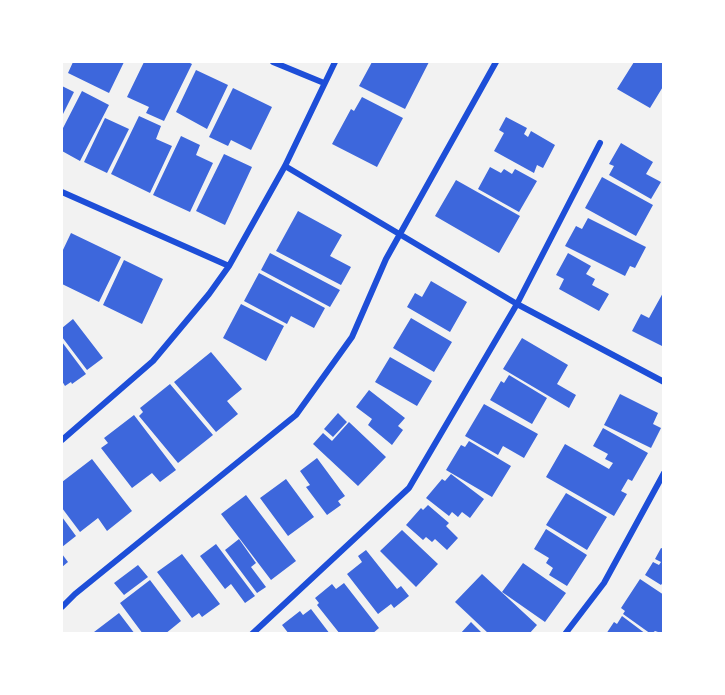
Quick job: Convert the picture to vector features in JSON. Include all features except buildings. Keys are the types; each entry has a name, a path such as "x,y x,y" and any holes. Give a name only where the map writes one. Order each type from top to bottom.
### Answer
{"street":[{"path":"273,62 324,83"},
{"path":"62,440 153,361 209,294 229,266 285,166 335,62"},
{"path":"62,607 75,594 296,415 352,337 399,234 496,62"},
{"path":"252,633 409,488 517,304 600,143"},
{"path":"285,166 517,304 663,382"},
{"path":"62,192 229,266"},
{"path":"566,633 604,583 663,473"}]}
